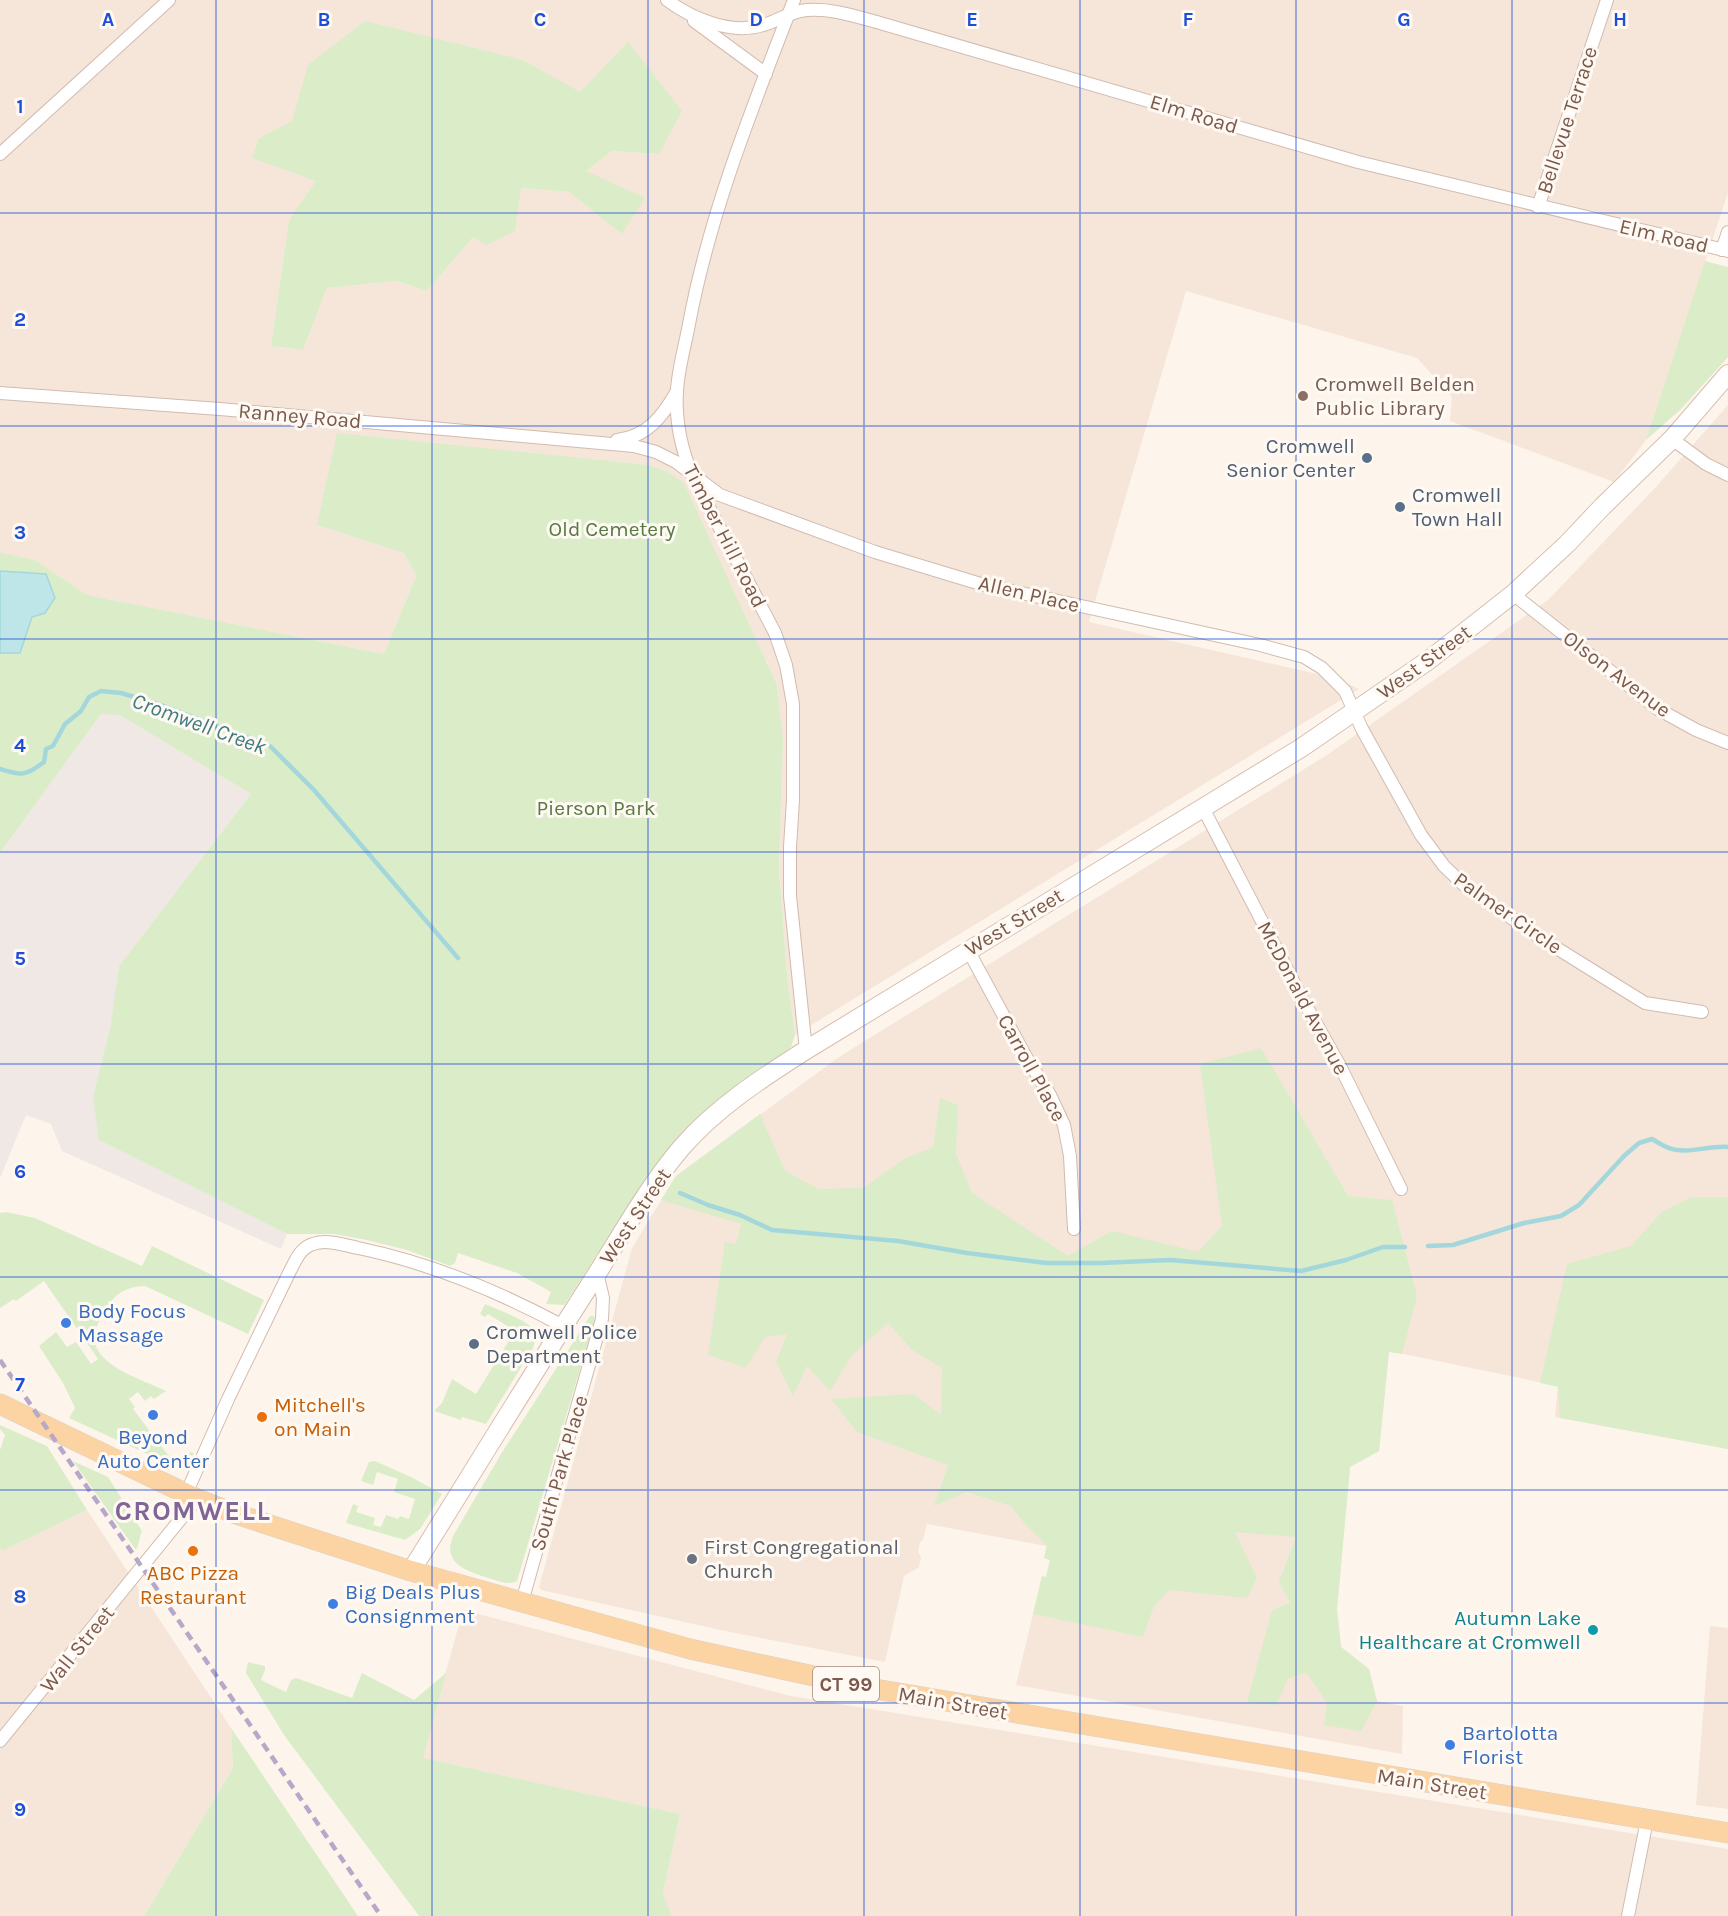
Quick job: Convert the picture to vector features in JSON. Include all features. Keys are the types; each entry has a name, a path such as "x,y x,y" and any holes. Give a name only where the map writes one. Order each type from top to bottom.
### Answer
{"main road":[{"name":"West Street","path":"411,1571 640,1206 682,1147 706,1123 735,1099 806,1050 1301,748 1429,660 1513,594 1567,544 1672,439 1728,374"},
{"name":"Main Street","path":"0,1404 192,1496 411,1571 710,1654 868,1689 1728,1833"}],"street":[{"path":"0,154 169,0"},
{"name":"Timber Hill Road","path":"794,0 738,148 711,232 693,300 677,390 682,449 692,475 774,633 786,665 793,704 790,896 806,1050"},
{"name":"Bellevue Terrace","path":"1538,207 1607,0"},
{"path":"670,3 766,74"},
{"name":"Elm Road","path":"670,3 699,18 730,27 761,27 788,14 820,9 880,23 1347,159 1725,251"},
{"path":"1725,251 1728,231"},
{"name":"Ranney Road","path":"600,442 628,439 644,432 657,422 677,390"},
{"name":"Ranney Road","path":"0,393 634,446 656,452 676,462 692,475"},
{"path":"1672,439 1728,476"},
{"name":"Allen Place","path":"692,475 720,495 749,507 875,552 984,585 1260,645 1304,657 1322,668 1337,682 1345,691 1355,713"},
{"name":"Olson Avenue","path":"1513,594 1659,709 1696,730 1728,743"},
{"name":"Palmer Circle","path":"1355,713 1421,835 1444,866 1465,886 1542,939 1645,1004 1702,1012"},
{"name":"McDonald Avenue","path":"1203,808 1340,1066 1401,1189"},
{"name":"Carroll Place","path":"968,950 1026,1057 1050,1095 1064,1125 1070,1156 1074,1229"},
{"name":"Wall Street","path":"0,1741 192,1496 233,1389 298,1254 312,1244 321,1242 382,1253 485,1287 563,1326"},
{"name":"South Park Place","path":"522,1602 602,1319 603,1299 597,1273"},
{"path":"1628,1916 1647,1820"}],"shaded area":[{"path":"0,0 1728,0 1728,193 1646,440 1614,482 1450,421 1452,397 1417,358 1186,291 1089,622 1335,678 1359,689 795,1035 787,975 779,869 783,737 767,661 318,525 404,553 416,576 384,654 87,595 35,560 0,552","holes":["523,60 580,93 659,154 612,151 586,171 622,233 569,192 521,188 473,237 427,291 396,281 327,288 303,350 271,346 289,220 317,180 259,138 292,121"]},
{"path":"1728,405 1728,1449 1555,1417 1558,1386 1389,1351 1379,1451 1350,1467 1337,1609 1341,1647 1369,1669 1377,1701 1403,1706 1402,1754 1016,1685 1042,1576 1046,1577 1050,1560 1044,1558 1046,1546 927,1524 918,1552 921,1557 919,1567 904,1576 885,1662 720,1630 541,1590 539,1587 632,1248 676,1176 839,1057 1327,755 1548,600 1655,488"},
{"path":"101,714 120,714 251,794 119,966 99,1140 287,1234 281,1249 62,1151 51,1124 26,1115 0,1178 0,853"},
{"path":"87,1510 231,1728 233,1768 144,1916 0,1916 0,1549 4,1550"},
{"path":"463,1610 791,1696 1728,1849 1728,1916 672,1916 663,1893 680,1814 422,1758"},
{"path":"1710,1626 1728,1628 1728,1809 1696,1805"}],"green space":[{"path":"365,21 523,60 580,92 628,42 682,111 659,154 612,151 586,171 645,198 622,234 569,192 521,188 515,231 486,245 473,237 427,291 396,281 327,288 303,350 271,346 289,220 316,181 252,158 259,138 292,121 308,65"},
{"path":"1705,261 1728,267 1728,357 1681,409 1646,440"},
{"name":"Pierson Park","path":"337,433 648,465 668,472 684,483 776,683 783,737 779,869 787,975 795,1035 791,1047 754,1074 663,1156 564,1305 546,1304 551,1292 517,1273 458,1253 455,1263 450,1266 407,1250 367,1240 334,1234 287,1234 99,1140 93,1098 111,1024 119,966 251,794 120,715 101,714 0,853 0,653 20,653 46,574 0,571 0,552 35,560 87,595 384,654 416,576 404,553 317,525"},
{"path":"1261,1048 1348,1196 1392,1200 1417,1296 1402,1354 1389,1352 1379,1451 1350,1467 1337,1609 1341,1647 1369,1669 1377,1701 1361,1731 1324,1725 1327,1703 1306,1672 1288,1679 1276,1705 1247,1702 1272,1610 1290,1603 1279,1582 1296,1537 1235,1532 1257,1578 1247,1598 1170,1590 1154,1606 1143,1637 1033,1614 1042,1576 1046,1577 1050,1560 1044,1558 1047,1546 1011,1506 967,1492 934,1506 948,1465 857,1432 831,1399 914,1394 941,1415 942,1368 912,1350 888,1323 852,1355 830,1391 807,1366 793,1396 776,1362 787,1334 765,1337 746,1368 708,1355 725,1242 736,1244 741,1224 661,1200 676,1176 760,1114 785,1171 819,1189 863,1188 904,1159 933,1147 940,1098 958,1105 956,1154 972,1193 1068,1256 1112,1231 1198,1252 1222,1226 1200,1064"},
{"path":"1691,1197 1728,1197 1728,1449 1560,1418 1558,1387 1540,1383 1567,1264 1631,1246 1662,1212"},
{"path":"6,1212 35,1218 142,1266 152,1246 264,1300 248,1334 145,1286 127,1289 114,1298 97,1327 94,1334 96,1348 103,1357 122,1371 166,1391 154,1399 151,1396 145,1401 138,1392 129,1399 135,1407 133,1409 168,1455 179,1464 190,1452 194,1453 184,1471 69,1418 75,1408 63,1383 39,1346 56,1332 67,1347 76,1342 91,1364 98,1359 44,1281 16,1301 14,1299 0,1308 0,1213"},
{"path":"485,1304 525,1322 533,1329 535,1336 533,1348 486,1424 462,1417 461,1420 434,1411 442,1403 452,1379 476,1394 515,1331 488,1314 485,1317 480,1314"},
{"path":"590,1316 594,1316 595,1319 517,1581 501,1582 463,1568 453,1559 451,1553 450,1545 453,1536 501,1454"},
{"path":"0,1425 47,1446 87,1510 4,1550 0,1549 0,1450 5,1435"},
{"path":"73,1461 108,1477 142,1531 136,1550"},
{"path":"375,1461 442,1494 420,1529 405,1540 346,1523 353,1504 358,1506 356,1512 375,1518 373,1525 381,1527 386,1515 398,1519 400,1516 409,1519 415,1499 394,1492 398,1479 377,1472 373,1485 361,1481 369,1462"},
{"path":"248,1662 265,1666 261,1680 286,1692 291,1680 296,1678 352,1698 362,1673 414,1700 446,1673 423,1758 680,1814 663,1893 672,1916 419,1916 284,1735 246,1673"},
{"path":"231,1728 358,1916 144,1916 233,1768"}],"water":[{"path":"0,571 46,574 55,598 45,613 32,617 20,653 0,653"}],"waterway":[{"name":"Cromwell Creek","path":"0,769 23,773 44,762 46,749 53,746 65,724 81,711 89,697 101,691 121,693 161,705 270,746 314,790 458,958"},
{"path":"1428,1246 1453,1245 1524,1223 1561,1216 1579,1205 1639,1143 1652,1139 1669,1148 1683,1151 1728,1147"},
{"path":"680,1193 740,1215 772,1230 898,1241 1046,1263 1170,1260 1301,1271 1346,1260 1383,1247 1405,1247"}],"railway":[{"path":"0,1360 381,1916"}],"place":[{"name":"Cromwell Belden Public Library","path":"1303,396"},
{"name":"Cromwell Senior Center","path":"1367,458"},
{"name":"Cromwell Town Hall","path":"1400,507"},
{"name":"Body Focus Massage","path":"66,1323"},
{"name":"Cromwell Police Department","path":"474,1344"},
{"name":"Beyond Auto Center","path":"153,1415"},
{"name":"Mitchell's on Main","path":"262,1417"},
{"name":"ABC Pizza Restaurant","path":"193,1551"},
{"name":"First Congregational Church","path":"692,1559"},
{"name":"Big Deals Plus Consignment","path":"333,1604"},
{"name":"Autumn Lake Healthcare at Cromwell","path":"1593,1630"},
{"name":"Bartolotta Florist","path":"1450,1745"}],"district":[{"name":"CROMWELL","path":"193,1511"}],"park label":[{"name":"Old Cemetery","path":"612,529"}]}
